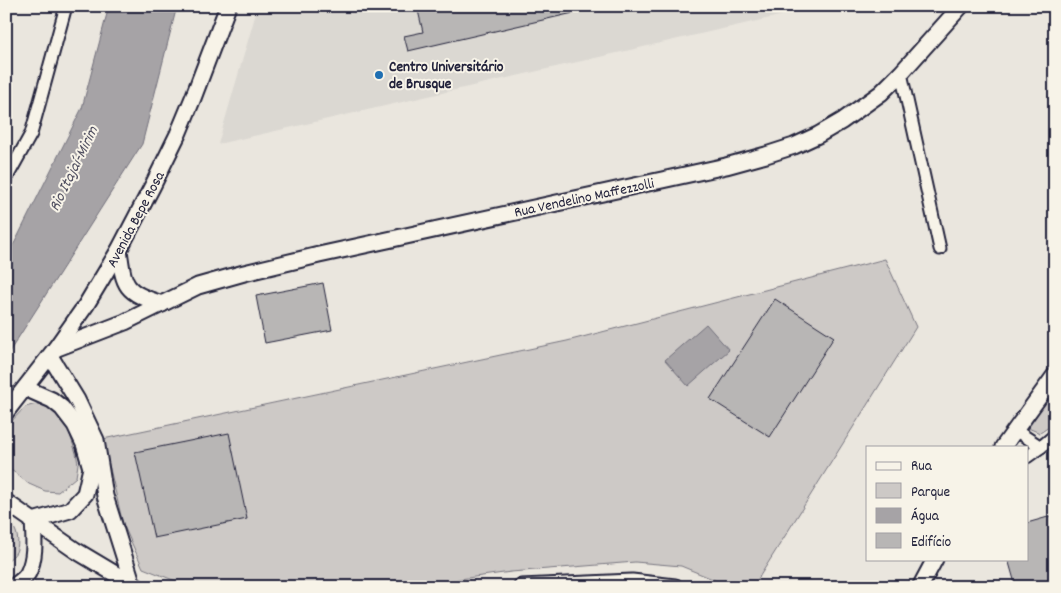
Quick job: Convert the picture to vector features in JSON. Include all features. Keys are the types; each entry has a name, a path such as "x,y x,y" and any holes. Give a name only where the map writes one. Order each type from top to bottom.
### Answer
{"main road":[{"name":"Avenida Bepe Rosa","path":"6,412 86,305 119,250 178,134 228,6"},
{"name":"Rua Vendelino Maffezzolli","path":"52,352 125,322 198,286 244,273 318,255 686,175 794,146 842,121 881,93 961,6"},
{"path":"119,250 125,282 131,291 141,297 162,304"},
{"path":"52,352 96,440 105,496 131,586"},
{"path":"1004,446 1055,375"},
{"path":"25,388 52,400 62,408 75,426 84,444 91,468 85,494 70,510 33,521"},
{"path":"6,502 131,586"},
{"path":"13,587 28,575 33,559 33,521"},
{"path":"920,587 934,560"},
{"path":"521,587 632,582 675,587"}],"street":[{"path":"6,179 30,134 66,6"},
{"path":"901,73 940,248"},
{"path":"1015,430 1042,447"},
{"path":"1028,456 1055,435"}],"shaded area":[{"name":"Centro Universitário de Brusque","path":"258,6 823,6 218,144"}],"green space":[{"path":"885,259 916,327 753,587 726,587 715,580 681,566 635,562 511,572 401,587 197,587 188,586 143,568 123,524 103,439 567,341"},
{"path":"1055,386 1055,423 1040,433 1028,428 1033,416"},
{"path":"37,404 54,409 68,429 76,453 78,464 76,477 58,492 45,491 29,484 6,466 6,427 25,407"},
{"path":"6,518 14,528 18,540 15,553 6,562"}],"water":[{"name":"Rio Itajaí-Mirim","path":"109,6 177,6 142,144 6,357 6,255 15,242 82,108"},
{"path":"706,324 729,350 688,386 665,360"}],"building":[{"path":"417,6 582,6 582,11 408,51 404,36 423,32"},
{"path":"323,283 332,330 265,343 256,296"},
{"path":"775,299 834,337 770,437 710,399"},
{"path":"229,433 247,519 154,538 135,452"},
{"path":"1055,515 1055,587 1012,587 1014,580 1008,560 1028,560 1028,523"}],"place":[{"name":"Centro Universitário de Brusque","path":"379,75"}]}
